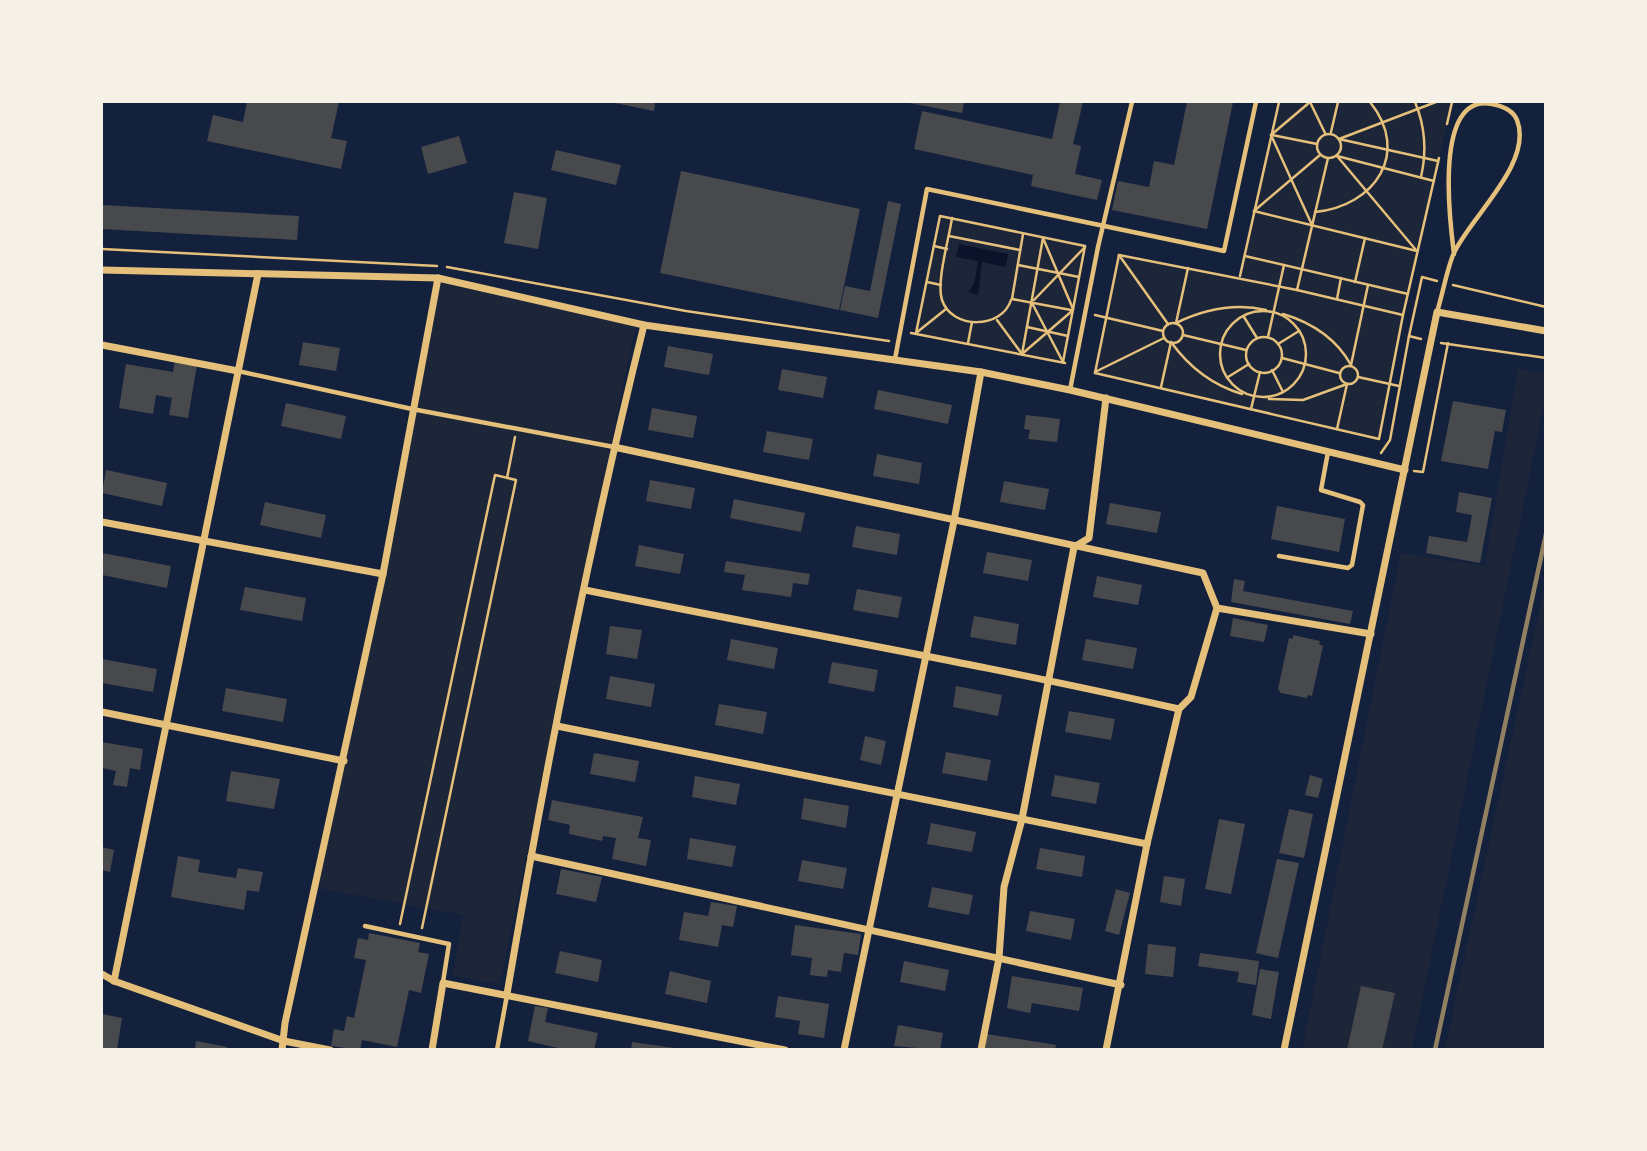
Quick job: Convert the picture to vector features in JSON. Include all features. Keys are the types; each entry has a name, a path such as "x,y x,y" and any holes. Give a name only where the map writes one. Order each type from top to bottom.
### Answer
{"street":[{"path":"102,270 438,278 644,325 981,372 1106,397 1405,470"},
{"path":"114,981 258,274"},
{"path":"283,1045 285,1023 383,574 438,278"},
{"path":"1284,1049 1437,312 1543,330"},
{"path":"508,994 531,856 557,726 614,447 644,325"},
{"path":"102,345 238,371"},
{"path":"844,1049 954,521 981,372"},
{"path":"981,1049 999,958 1004,887 1023,819 1073,547 1089,538 1106,397"},
{"path":"614,447 1203,573 1217,608 1191,697 1179,709 1147,844 1121,985 1106,1049"},
{"path":"102,522 383,574"},
{"path":"585,590 925,658 1048,679 1179,709"},
{"path":"1217,608 1371,634"},
{"path":"102,712 344,761"},
{"path":"557,726 1147,844"},
{"path":"531,856 1121,985"},
{"path":"102,974 114,981 283,1045 330,1049"},
{"path":"432,1049 443,983 785,1049"}],"lane":[{"path":"1070,390 1102,227 1132,102"},
{"path":"895,359 927,190 1224,251 1256,102"},
{"path":"1468,102 1470,108"},
{"path":"1437,312 1454,254 1509,174 1520,136 1517,118 1504,106 1485,102 1470,108 1456,126 1446,181 1454,254"},
{"path":"238,371 412,409 614,447"},
{"path":"1279,556 1348,568 1352,565 1363,505 1321,490 1328,451"},
{"path":"365,926 449,944 443,983"},
{"path":"497,1049 508,994"}],"path":[{"path":"1240,277 1279,102"},
{"path":"1271,135 1310,102 1325,134"},
{"path":"1331,133 1338,102"},
{"path":"1315,212 1344,206 1368,191 1383,168 1388,139 1382,121 1370,102"},
{"path":"1415,102 1423,128 1425,158 1421,178"},
{"path":"1339,139 1436,102"},
{"path":"1447,125 1452,102"},
{"path":"1317,144 1325,134 1331,133 1339,139 1438,161"},
{"path":"1271,135 1317,144"},
{"path":"1271,135 1312,225"},
{"path":"1337,156 1342,149 1339,139"},
{"path":"1317,144 1320,155"},
{"path":"1095,373 1379,439 1403,315 1441,149"},
{"path":"1254,211 1320,155"},
{"path":"1320,155 1328,158 1337,156 1434,181"},
{"path":"1337,156 1418,251"},
{"path":"1297,290 1328,158"},
{"path":"1254,211 1418,251"},
{"path":"916,334 940,216 1085,246"},
{"path":"946,309 941,285 952,218"},
{"path":"946,309 972,322 996,319 1004,313 1012,299 1023,233"},
{"path":"949,236 1020,250"},
{"path":"1021,354 1043,238"},
{"path":"1043,238 1073,310"},
{"path":"1355,282 1365,239"},
{"path":"934,246 947,249"},
{"path":"1063,362 1085,246"},
{"path":"1032,303 1057,273 1085,246"},
{"path":"102,248 433,265 686,311 886,343 906,332 1075,365"},
{"path":"1119,255 1240,277 1403,315"},
{"path":"1095,373 1119,255"},
{"path":"1119,255 1168,324"},
{"path":"1245,256 1408,294"},
{"path":"1018,265 1079,277"},
{"path":"1268,337 1284,265"},
{"path":"1176,323 1189,268"},
{"path":"1375,463 1390,440 1422,277 1545,307"},
{"path":"1337,299 1341,278"},
{"path":"926,282 941,285"},
{"path":"1350,365 1368,285"},
{"path":"1012,299 1073,310"},
{"path":"1032,303 1063,362"},
{"path":"1164,338 1163,331 1168,324 1195,314 1250,306 1274,311 1315,327 1342,349 1350,365"},
{"path":"916,334 946,309"},
{"path":"1021,354 1073,310"},
{"path":"1164,338 1171,342 1185,361 1206,378 1230,391 1254,397 1269,398 1283,393 1294,383 1304,364 1304,342 1299,331 1287,318 1274,311 1259,311 1243,316 1226,332 1221,344 1220,359 1232,385 1254,397 1303,400 1355,382 1358,377 1356,368 1350,365 1344,366 1339,373"},
{"path":"1243,316 1257,338"},
{"path":"1106,318 1163,331"},
{"path":"996,319 1021,354"},
{"path":"968,344 972,322"},
{"path":"1171,342 1179,341 1183,335 1181,327 1176,323"},
{"path":"1027,327 1068,336"},
{"path":"1278,344 1299,331"},
{"path":"1183,335 1246,351"},
{"path":"1409,336 1545,357"},
{"path":"1268,337 1278,344 1281,358 1272,370 1260,372 1249,364 1246,351 1257,338 1268,337"},
{"path":"1095,373 1164,338"},
{"path":"1160,388 1171,342"},
{"path":"1405,470 1423,472 1448,343"},
{"path":"1281,358 1339,373"},
{"path":"1227,378 1249,364"},
{"path":"1272,370 1283,393"},
{"path":"1251,409 1260,372"},
{"path":"1339,373 1341,380 1347,384"},
{"path":"1358,377 1399,386"},
{"path":"1337,429 1347,384"},
{"path":"507,478 516,429"},
{"path":"398,933 495,475 516,480 420,938"}],"shaded area":[{"path":"1279,102 1415,102 1418,108 1436,102 1452,102 1403,315 1379,439 1095,373 1119,255 1240,277"},
{"path":"940,216 1085,246 1063,362 916,333"},
{"path":"959,244 1008,254 1006,267 982,262 978,295 968,292 974,284 978,261 956,257"},
{"path":"436,282 636,323 500,984 453,976 463,915 318,888 386,576"},
{"path":"1518,369 1545,373 1545,399 1412,1049 1302,1050 1401,553 1485,566"},
{"path":"1545,584 1546,1035 1542,1049 1445,1049"}],"building":[{"path":"247,102 339,102 331,138 347,141 341,169 207,141 213,115 243,122"},
{"path":"610,102 655,102 654,111"},
{"path":"904,102 964,102 962,113"},
{"path":"1060,102 1083,102 1073,144 1081,146 1075,174 1102,180 1097,200 1031,186 1033,175 914,149 922,111 1052,139"},
{"path":"1187,102 1233,102 1207,229 1112,210 1118,181 1149,187 1154,161 1174,165"},
{"path":"459,136 467,163 428,174 421,147"},
{"path":"556,150 621,165 616,185 551,170"},
{"path":"681,171 860,209 839,310 660,273"},
{"path":"514,192 547,198 538,249 504,243"},
{"path":"888,201 901,204 878,318 840,310 845,286 870,291"},
{"path":"102,205 299,216 297,240 102,229"},
{"path":"303,342 340,348 336,371 299,365"},
{"path":"668,346 713,354 709,375 664,367"},
{"path":"175,362 197,365 188,418 169,415 172,398 156,395 153,414 119,408 126,364 173,372"},
{"path":"782,369 827,377 823,398 778,390"},
{"path":"878,390 952,405 948,424 874,409"},
{"path":"1453,401 1506,410 1502,432 1495,431 1488,469 1441,461"},
{"path":"286,403 346,416 341,439 281,426"},
{"path":"652,408 697,416 693,438 648,430"},
{"path":"1026,415 1060,419 1057,442 1028,439 1030,430 1024,429"},
{"path":"767,431 813,439 809,460 763,452"},
{"path":"877,454 922,463 919,484 873,476"},
{"path":"106,470 167,483 162,506 102,493"},
{"path":"650,480 695,488 691,509 646,501"},
{"path":"1004,481 1049,489 1045,510 1000,502"},
{"path":"1459,492 1492,498 1480,563 1426,553 1429,536 1467,542 1472,515 1456,512"},
{"path":"734,499 805,513 801,532 730,518"},
{"path":"265,502 326,515 321,538 260,525"},
{"path":"1110,503 1161,512 1157,533 1106,524"},
{"path":"1277,506 1345,519 1339,552 1271,539"},
{"path":"856,526 900,534 897,555 852,547"},
{"path":"639,545 684,554 680,574 635,566"},
{"path":"987,552 1032,560 1028,581 983,573"},
{"path":"102,553 171,566 167,588 102,575"},
{"path":"726,561 810,574 808,585 793,583 791,597 742,590 745,575 724,572"},
{"path":"1097,576 1142,585 1138,605 1093,597"},
{"path":"1234,579 1245,581 1243,591 1353,611 1350,624 1231,602"},
{"path":"245,587 306,598 302,621 240,610"},
{"path":"857,589 902,597 898,618 853,610"},
{"path":"974,616 1019,624 1016,645 970,637"},
{"path":"1233,618 1268,625 1264,642 1230,636"},
{"path":"610,626 642,630 637,659 606,654"},
{"path":"1293,635 1320,641 1319,644 1323,646 1312,696 1308,695 1307,698 1281,693 1278,689 1289,638 1293,639"},
{"path":"731,639 778,648 774,669 727,660"},
{"path":"1086,639 1137,648 1133,669 1082,660"},
{"path":"102,659 157,669 153,692 102,683"},
{"path":"832,662 878,670 874,692 828,683"},
{"path":"610,676 655,684 651,707 606,699"},
{"path":"956,686 1002,695 998,716 953,707"},
{"path":"226,688 287,699 283,722 222,711"},
{"path":"719,704 767,712 763,734 715,725"},
{"path":"1069,711 1115,719 1111,740 1065,732"},
{"path":"865,736 886,741 881,765 860,760"},
{"path":"102,742 143,749 140,770 130,768 127,787 113,785 116,771 102,768"},
{"path":"946,752 991,760 987,781 942,773"},
{"path":"594,753 639,761 635,782 590,774"},
{"path":"231,771 280,779 274,809 226,801"},
{"path":"1055,775 1100,783 1096,804 1051,796"},
{"path":"1310,775 1323,779 1318,798 1305,795"},
{"path":"695,776 740,784 736,805 692,797"},
{"path":"804,798 849,806 846,828 801,819"},
{"path":"552,800 643,817 638,838 651,840 646,866 612,859 616,838 603,836 602,841 569,834 570,825 548,820"},
{"path":"1289,809 1313,814 1304,858 1279,853"},
{"path":"1219,819 1245,824 1231,894 1205,889"},
{"path":"931,823 976,832 972,852 927,844"},
{"path":"690,838 736,846 732,867 687,859"},
{"path":"102,847 114,850 110,872 102,870"},
{"path":"1040,848 1085,856 1082,877 1036,869"},
{"path":"178,856 200,860 198,872 236,878 238,868 263,872 259,892 247,890 244,910 171,897"},
{"path":"1277,859 1299,863 1278,958 1256,953"},
{"path":"802,860 847,868 843,889 798,881"},
{"path":"561,869 602,877 596,902 556,894"},
{"path":"1164,876 1185,879 1181,906 1160,902"},
{"path":"932,887 973,895 969,915 928,907"},
{"path":"1116,889 1130,893 1119,935 1105,931"},
{"path":"711,902 737,906 733,927 722,925 718,947 679,940 684,912 708,916"},
{"path":"1030,911 1075,919 1071,940 1026,931"},
{"path":"795,925 861,934 858,955 844,953 841,972 828,970 827,977 810,975 812,958 791,955"},
{"path":"369,933 420,943 418,952 429,954 421,993 409,990 397,1047 362,1040 360,1050 331,1046 334,1029 344,1031 347,1016 354,1018 366,960 354,958 358,938 368,940"},
{"path":"1148,944 1176,947 1173,977 1145,974"},
{"path":"560,951 602,960 598,982 555,973"},
{"path":"1200,953 1259,961 1256,985 1237,982 1239,972 1198,966"},
{"path":"904,961 949,970 945,991 900,982"},
{"path":"1260,969 1279,972 1271,1019 1252,1015"},
{"path":"670,971 711,981 707,1003 665,994"},
{"path":"1012,976 1083,988 1079,1011 1032,1003 1030,1013 1007,1008"},
{"path":"1361,986 1395,993 1382,1050 1347,1050"},
{"path":"778,996 829,1004 824,1038 798,1034 800,1021 775,1017"},
{"path":"535,1006 548,1008 545,1022 598,1033 594,1050 566,1050 528,1041"},
{"path":"102,1014 122,1018 117,1050 102,1050"},
{"path":"898,1025 943,1033 940,1050 894,1046"},
{"path":"987,1034 1056,1045 1055,1050 985,1050"},
{"path":"196,1041 227,1047 227,1050 195,1050"},
{"path":"632,1042 674,1048 674,1050 631,1050"}],"railway":[{"path":"1435,1050 1546,534"}]}
